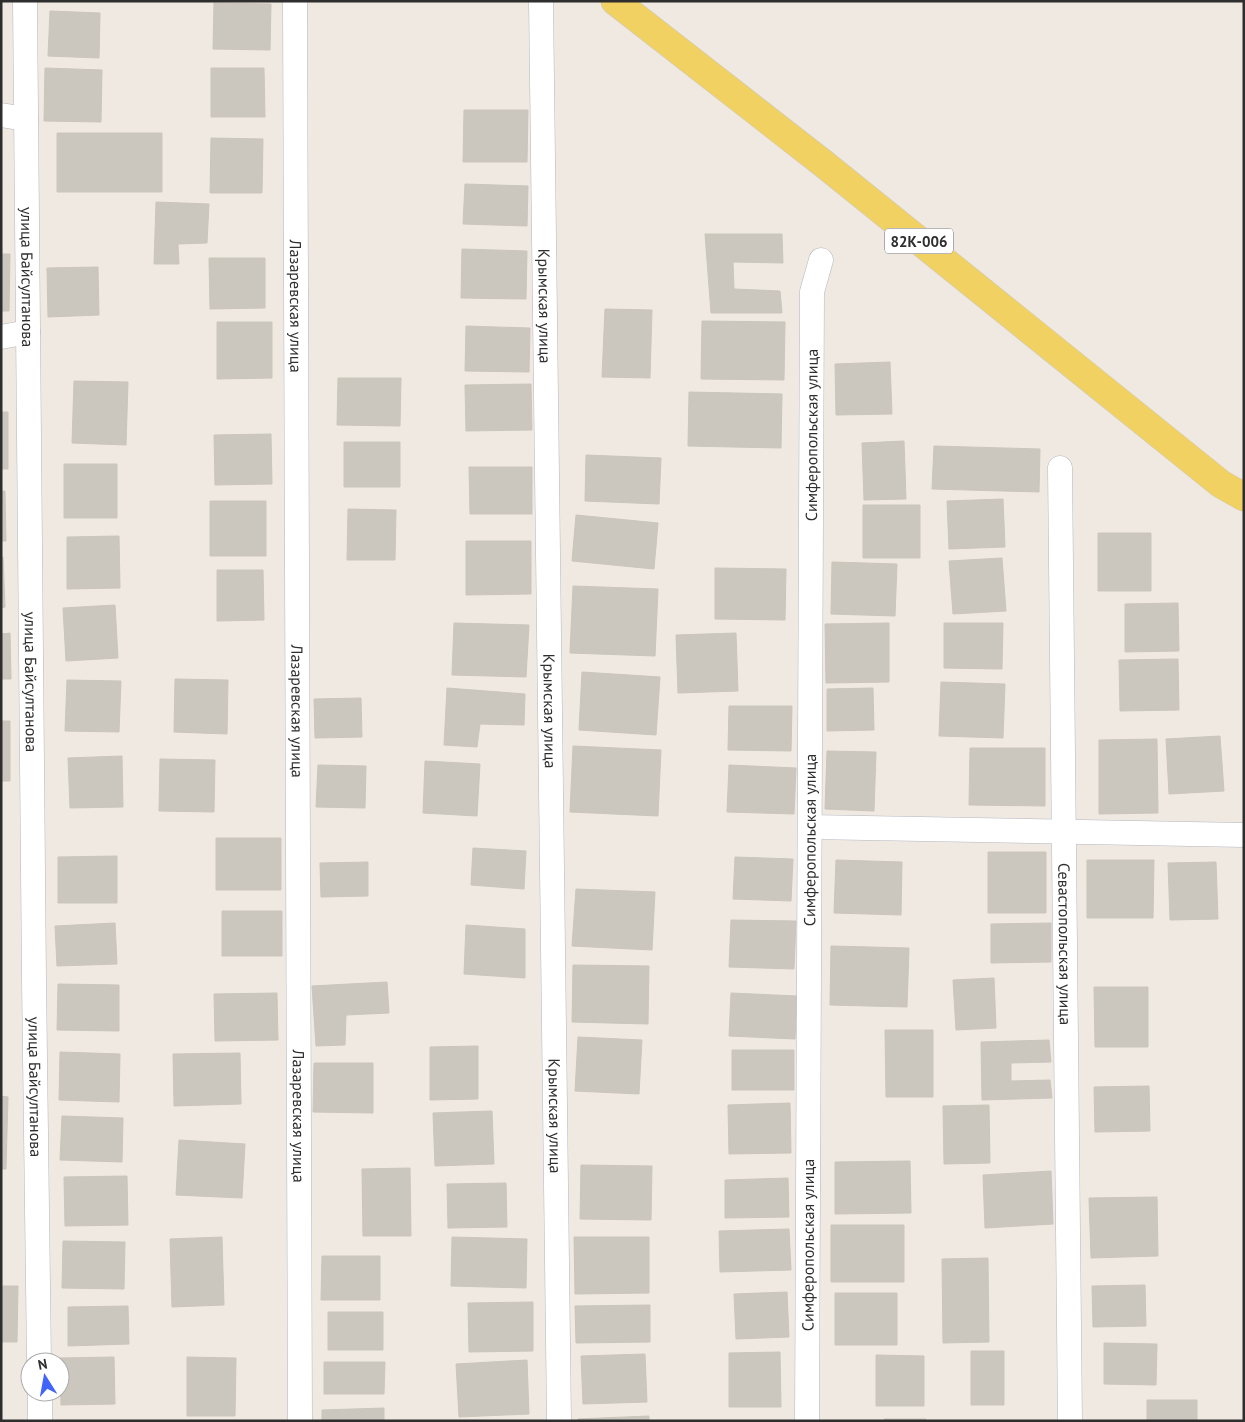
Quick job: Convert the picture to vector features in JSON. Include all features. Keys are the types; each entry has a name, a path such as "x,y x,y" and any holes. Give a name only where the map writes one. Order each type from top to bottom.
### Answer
{"main road":[{"name":"82К-006","path":"615,1 824,164 1232,490 1244,516"}],"street":[{"name":"улица Байсултанова","path":"25,1 39,1352"},
{"name":"Лазаревская улица","path":"296,1 300,1421"},
{"name":"Крымская улица","path":"540,1 559,1421"},
{"path":"1,115 26,119"},
{"name":"Симферопольская улица","path":"808,1421 812,292 821,260"},
{"path":"1,338 28,332"},
{"name":"Севастопольская улица","path":"1060,468 1070,1421"},
{"path":"810,827 1244,836"},
{"path":"40,1402 40,1421"}],"building":[{"path":"214,3 271,4 270,50 213,49"},
{"path":"50,11 100,13 99,58 48,56"},
{"path":"45,68 102,70 101,122 44,121"},
{"path":"211,68 264,68 265,117 211,117"},
{"path":"464,110 528,110 527,162 463,162"},
{"path":"57,133 162,133 162,192 57,192"},
{"path":"211,138 263,139 262,193 210,193"},
{"path":"465,184 528,186 527,226 463,224"},
{"path":"156,202 209,204 207,243 178,244 179,264 154,264"},
{"path":"705,234 782,234 783,263 733,262 734,289 780,291 782,313 711,313"},
{"path":"462,249 527,251 526,299 461,298"},
{"path":"1,254 10,254 9,311 1,311"},
{"path":"209,258 265,258 265,308 210,309"},
{"path":"98,267 99,315 48,317 47,268"},
{"path":"605,309 652,310 650,378 602,377"},
{"path":"702,321 785,322 784,380 701,379"},
{"path":"217,322 272,322 272,378 217,379"},
{"path":"466,326 530,328 529,372 465,371"},
{"path":"890,362 892,414 836,415 835,364"},
{"path":"338,378 401,378 400,426 337,425"},
{"path":"74,381 128,382 126,445 72,443"},
{"path":"531,384 532,430 466,431 465,385"},
{"path":"689,392 782,394 781,448 688,446"},
{"path":"1,412 8,412 8,469 1,469"},
{"path":"271,434 272,484 215,485 214,435"},
{"path":"904,441 906,499 864,500 862,443"},
{"path":"344,442 400,442 400,487 344,487"},
{"path":"934,446 1040,449 1039,492 932,489"},
{"path":"586,455 661,458 659,504 585,501"},
{"path":"64,464 117,464 117,518 64,518"},
{"path":"469,467 532,467 532,514 470,514"},
{"path":"1,491 5,491 6,541 1,541"},
{"path":"1003,499 1005,547 949,549 947,501"},
{"path":"210,501 266,501 266,556 210,556"},
{"path":"863,505 920,505 920,558 863,558"},
{"path":"348,509 396,510 395,560 347,560"},
{"path":"576,515 658,523 654,569 572,561"},
{"path":"1098,533 1151,533 1151,591 1098,591"},
{"path":"119,536 120,588 67,589 67,537"},
{"path":"466,541 531,541 531,594 466,595"},
{"path":"1,557 3,557 5,607 1,608"},
{"path":"1002,558 1006,611 953,614 949,561"},
{"path":"832,562 897,564 895,616 831,614"},
{"path":"715,568 786,569 785,620 715,619"},
{"path":"217,570 263,570 264,620 217,621"},
{"path":"573,586 658,589 655,656 570,653"},
{"path":"1178,603 1179,651 1125,652 1125,604"},
{"path":"115,605 118,658 66,661 63,608"},
{"path":"454,623 529,625 526,677 452,675"},
{"path":"889,623 889,682 826,683 825,624"},
{"path":"944,623 1003,623 1002,669 944,668"},
{"path":"10,633 11,679 1,679 1,634"},
{"path":"736,633 738,691 678,693 676,635"},
{"path":"1178,659 1179,710 1120,711 1119,660"},
{"path":"582,672 660,677 656,735 579,730"},
{"path":"175,679 228,680 227,734 174,732"},
{"path":"67,680 121,681 119,732 65,731"},
{"path":"941,682 1005,684 1003,738 939,736"},
{"path":"447,688 525,694 524,725 480,724 477,747 444,745"},
{"path":"873,688 874,730 827,731 827,689"},
{"path":"361,698 362,737 315,738 314,699"},
{"path":"729,706 792,706 791,751 728,750"},
{"path":"1,721 10,721 10,781 1,781"},
{"path":"1220,736 1224,791 1169,794 1166,739"},
{"path":"1157,739 1158,813 1099,814 1099,740"},
{"path":"573,746 661,750 658,816 570,812"},
{"path":"970,748 1045,748 1045,806 969,805"},
{"path":"827,751 876,752 874,811 825,809"},
{"path":"122,756 123,807 70,808 68,758"},
{"path":"160,759 215,760 214,812 159,811"},
{"path":"425,761 480,764 477,816 423,813"},
{"path":"318,765 366,766 365,808 316,807"},
{"path":"729,765 796,768 794,814 727,812"},
{"path":"216,838 281,838 281,890 216,890"},
{"path":"473,848 526,851 524,889 471,885"},
{"path":"988,852 1046,852 1046,913 988,913"},
{"path":"117,856 117,903 58,903 58,857"},
{"path":"735,857 793,859 791,901 733,899"},
{"path":"836,860 902,862 901,915 834,913"},
{"path":"1087,860 1154,860 1153,918 1087,918"},
{"path":"368,862 368,896 321,897 320,863"},
{"path":"1216,862 1218,919 1170,920 1168,863"},
{"path":"576,889 655,892 652,950 572,946"},
{"path":"222,911 282,911 282,956 222,956"},
{"path":"731,920 796,921 794,969 729,967"},
{"path":"115,923 117,964 57,966 55,926"},
{"path":"1051,923 1051,962 991,963 991,924"},
{"path":"466,925 525,929 525,978 464,974"},
{"path":"831,946 909,948 907,1007 830,1005"},
{"path":"573,965 649,966 648,1024 572,1022"},
{"path":"994,978 996,1028 956,1030 953,980"},
{"path":"387,982 389,1013 346,1015 345,1045 316,1046 312,986"},
{"path":"58,984 119,985 119,1031 57,1030"},
{"path":"1094,987 1148,987 1148,1047 1095,1047"},
{"path":"277,993 278,1040 215,1041 214,994"},
{"path":"731,993 797,996 795,1039 729,1036"},
{"path":"885,1030 933,1030 933,1097 886,1097"},
{"path":"578,1037 642,1040 639,1094 575,1091"},
{"path":"1049,1040 1051,1062 1011,1063 1011,1081 1050,1080 1052,1098 982,1100 981,1042"},
{"path":"478,1046 478,1099 430,1100 430,1047"},
{"path":"732,1050 794,1050 794,1090 732,1090"},
{"path":"60,1052 120,1054 119,1102 59,1100"},
{"path":"240,1053 241,1104 174,1106 173,1054"},
{"path":"314,1063 373,1063 373,1113 313,1112"},
{"path":"1149,1086 1150,1131 1095,1132 1094,1087"},
{"path":"1,1096 8,1097 6,1169 1,1169"},
{"path":"790,1103 791,1153 729,1154 728,1105"},
{"path":"989,1105 990,1163 944,1164 943,1106"},
{"path":"492,1111 494,1164 435,1166 433,1113"},
{"path":"62,1116 123,1118 122,1162 60,1160"},
{"path":"179,1140 245,1144 242,1198 176,1195"},
{"path":"910,1161 911,1213 835,1214 835,1162"},
{"path":"581,1165 652,1166 651,1220 580,1219"},
{"path":"410,1168 411,1236 363,1236 362,1169"},
{"path":"1051,1171 1053,1224 985,1228 983,1175"},
{"path":"127,1176 128,1225 65,1226 64,1177"},
{"path":"788,1178 789,1217 725,1218 725,1180"},
{"path":"506,1183 507,1227 448,1228 447,1184"},
{"path":"1157,1197 1158,1256 1091,1258 1089,1198"},
{"path":"831,1225 904,1225 904,1282 831,1282"},
{"path":"789,1229 791,1270 720,1272 719,1231"},
{"path":"222,1237 224,1305 172,1307 170,1239"},
{"path":"452,1237 527,1239 526,1288 451,1286"},
{"path":"574,1237 649,1237 649,1293 575,1294"},
{"path":"63,1241 125,1242 124,1289 62,1288"},
{"path":"322,1256 380,1256 380,1300 321,1300"},
{"path":"988,1258 989,1342 943,1343 942,1259"},
{"path":"1145,1285 1146,1326 1093,1327 1092,1286"},
{"path":"1,1286 18,1286 17,1342 1,1342"},
{"path":"787,1292 789,1337 736,1339 734,1294"},
{"path":"835,1293 897,1293 897,1345 835,1345"},
{"path":"533,1302 533,1351 469,1352 468,1303"},
{"path":"650,1305 650,1342 576,1343 575,1306"},
{"path":"128,1306 129,1344 68,1346 68,1307"},
{"path":"328,1312 383,1312 383,1350 328,1350"},
{"path":"1104,1343 1157,1344 1156,1385 1104,1384"},
{"path":"971,1351 1004,1351 1004,1405 971,1405"},
{"path":"780,1352 781,1407 729,1407 729,1353"},
{"path":"645,1354 647,1402 583,1404 581,1356"},
{"path":"876,1355 924,1356 924,1406 876,1406"},
{"path":"114,1357 115,1404 61,1405 61,1402 70,1402 70,1358"},
{"path":"187,1357 236,1358 235,1416 187,1416"},
{"path":"527,1360 529,1414 459,1417 456,1364"},
{"path":"324,1362 385,1362 384,1394 324,1394"},
{"path":"1147,1400 1197,1400 1197,1421 1147,1421"},
{"path":"384,1408 384,1421 322,1421 322,1410"},
{"path":"649,1416 649,1421 578,1421 578,1419"},
{"path":"884,1419 926,1419 926,1421 885,1421"}]}
